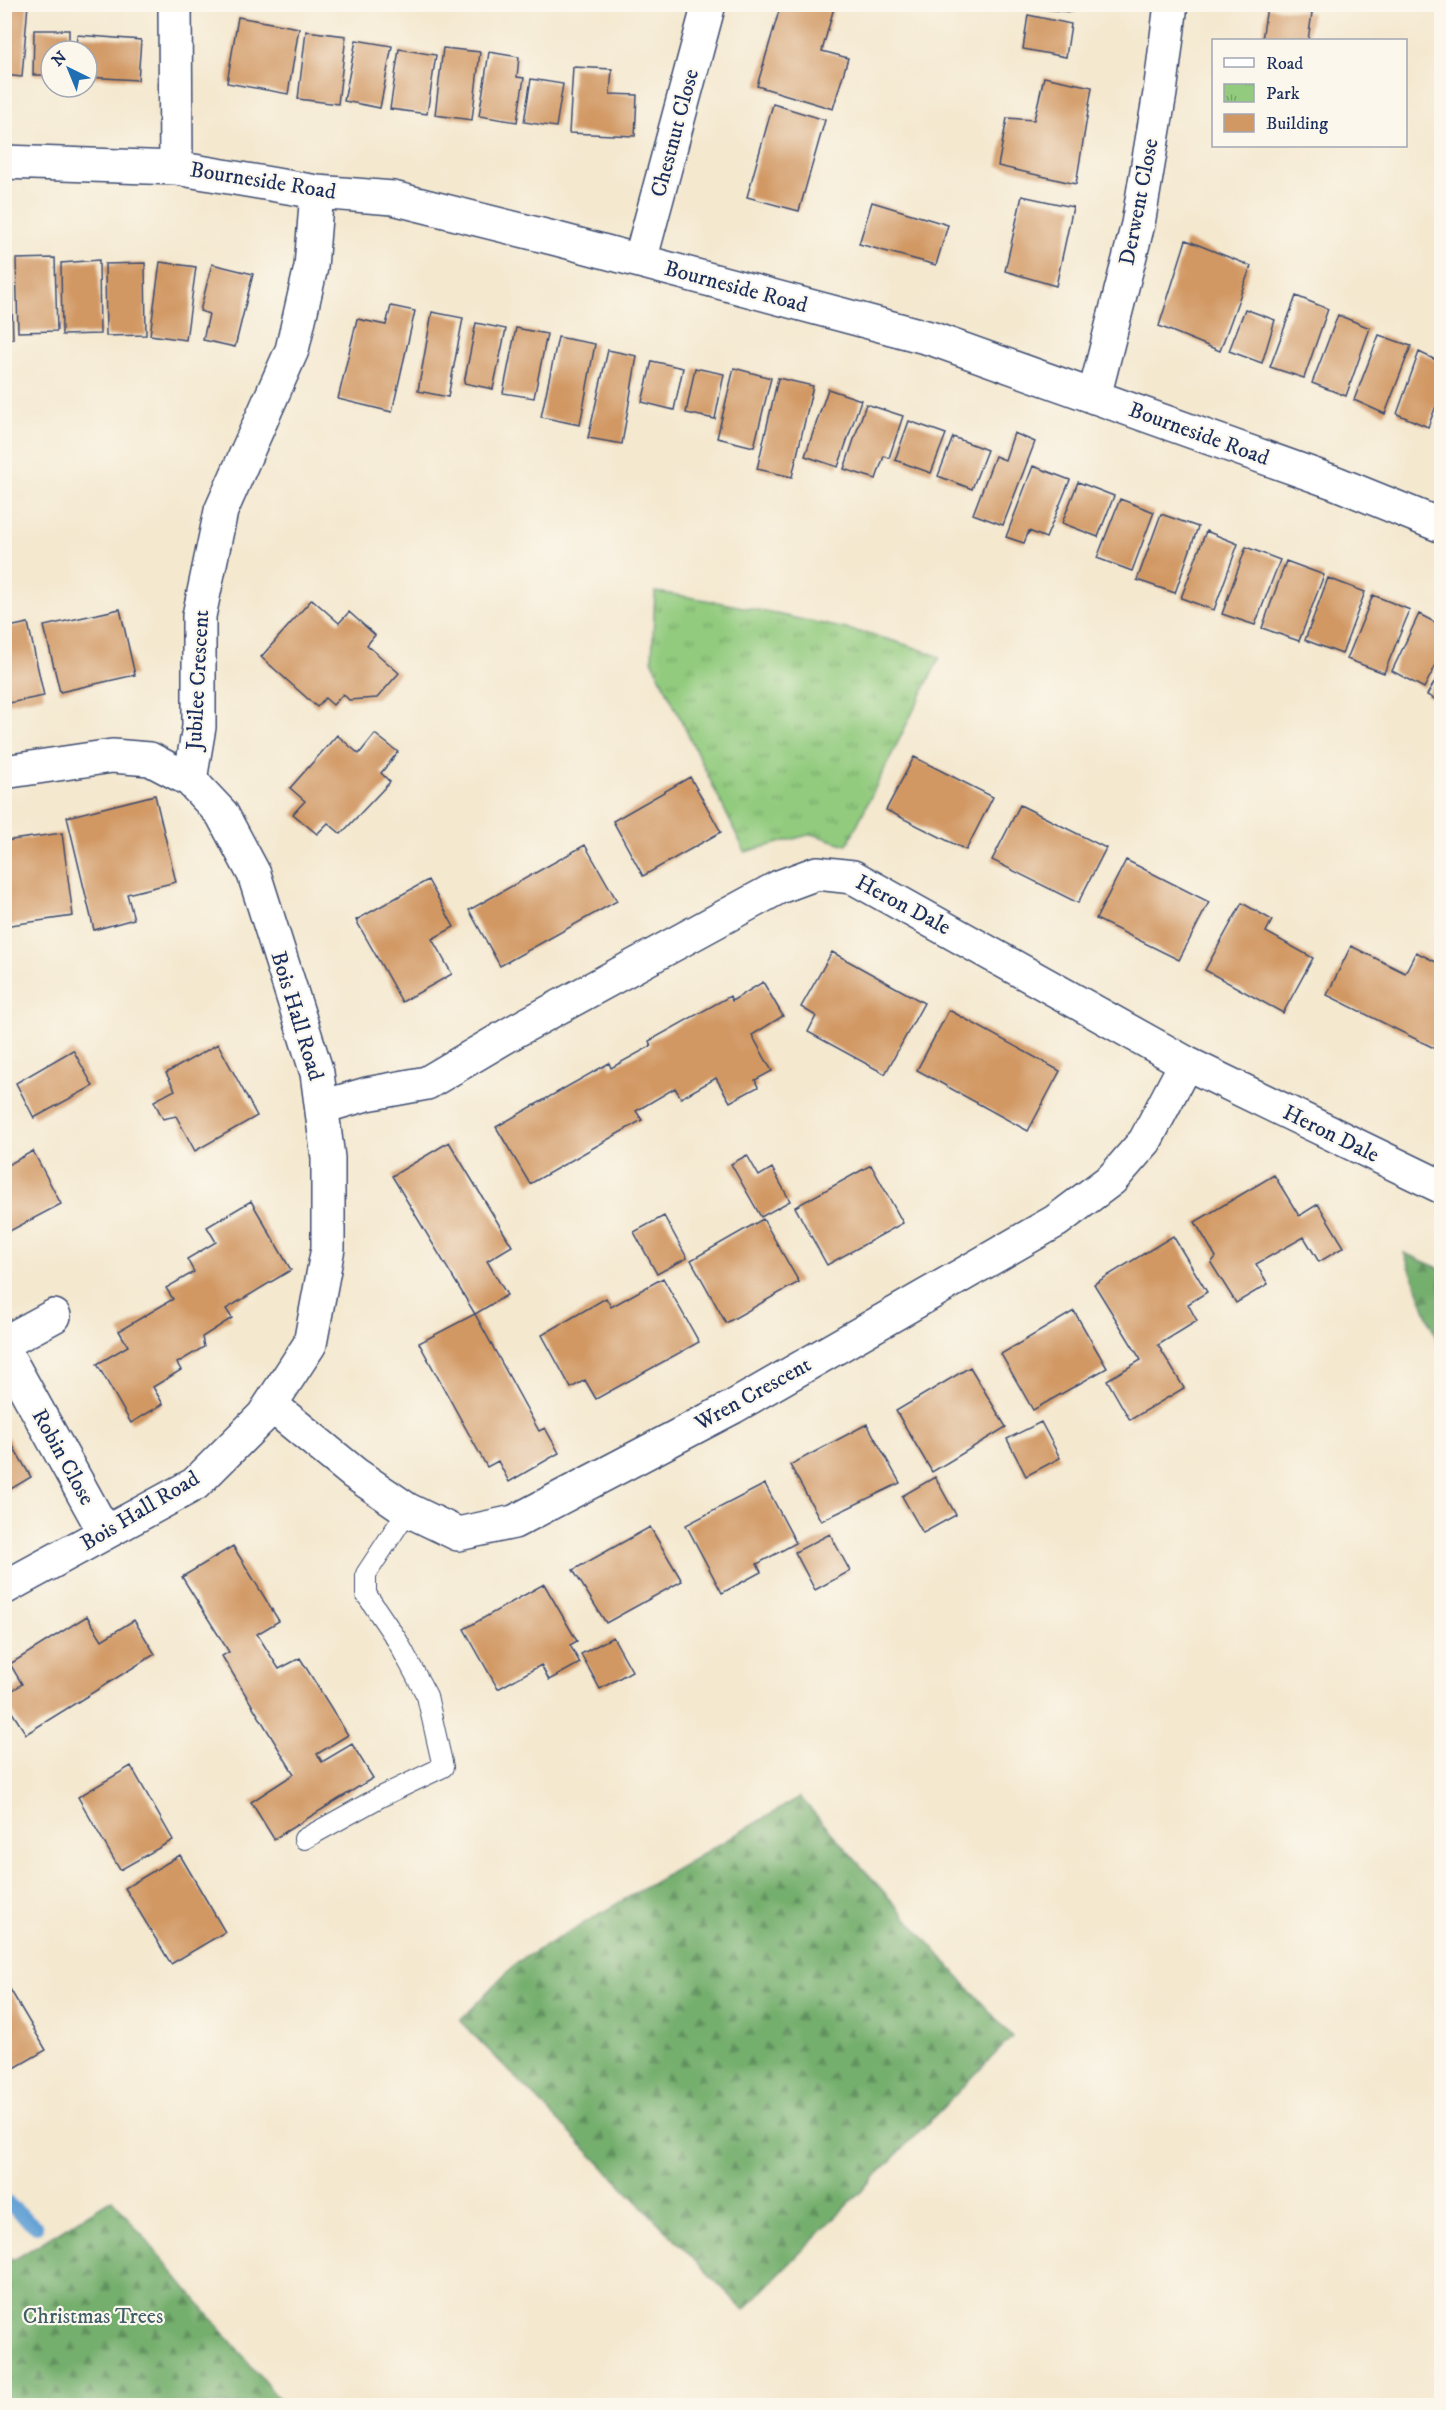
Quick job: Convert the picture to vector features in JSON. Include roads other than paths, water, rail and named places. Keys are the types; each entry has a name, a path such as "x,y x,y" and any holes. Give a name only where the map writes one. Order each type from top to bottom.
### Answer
{"street":[{"path":"175,4 176,168"},
{"name":"Chestnut Close","path":"640,261 709,4"},
{"name":"Derwent Close","path":"1094,397 1138,224 1160,93 1171,4"},
{"name":"Bourneside Road","path":"4,162 176,168 317,192 393,198 933,339 1336,483 1442,526"},
{"name":"Jubilee Crescent","path":"4,772 112,756 150,759 190,780 199,727 199,616 221,512 292,350 311,267 317,192"},
{"name":"Bois Hall Road","path":"4,1588 195,1484 263,1416 310,1344 328,1248 328,1158 318,1072 254,874 222,814 190,780"},
{"name":"Heron Dale","path":"322,1107 367,1094 427,1083 515,1031 779,887 817,873 853,877 1186,1063 1442,1188"},
{"name":"Wren Crescent","path":"271,1405 354,1473 408,1510 459,1534 514,1522 733,1407 1056,1221 1112,1179 1145,1141 1186,1063"},
{"path":"4,1343 54,1316"},
{"name":"Robin Close","path":"4,1350 105,1533"}],"lane":[{"path":"304,1839 380,1797 443,1767 427,1696 397,1640 366,1594 366,1574 408,1510"}],"waterway":[{"path":"4,2200 36,2227"}],"park label":[{"name":"Christmas Trees","path":"93,2316"}]}
